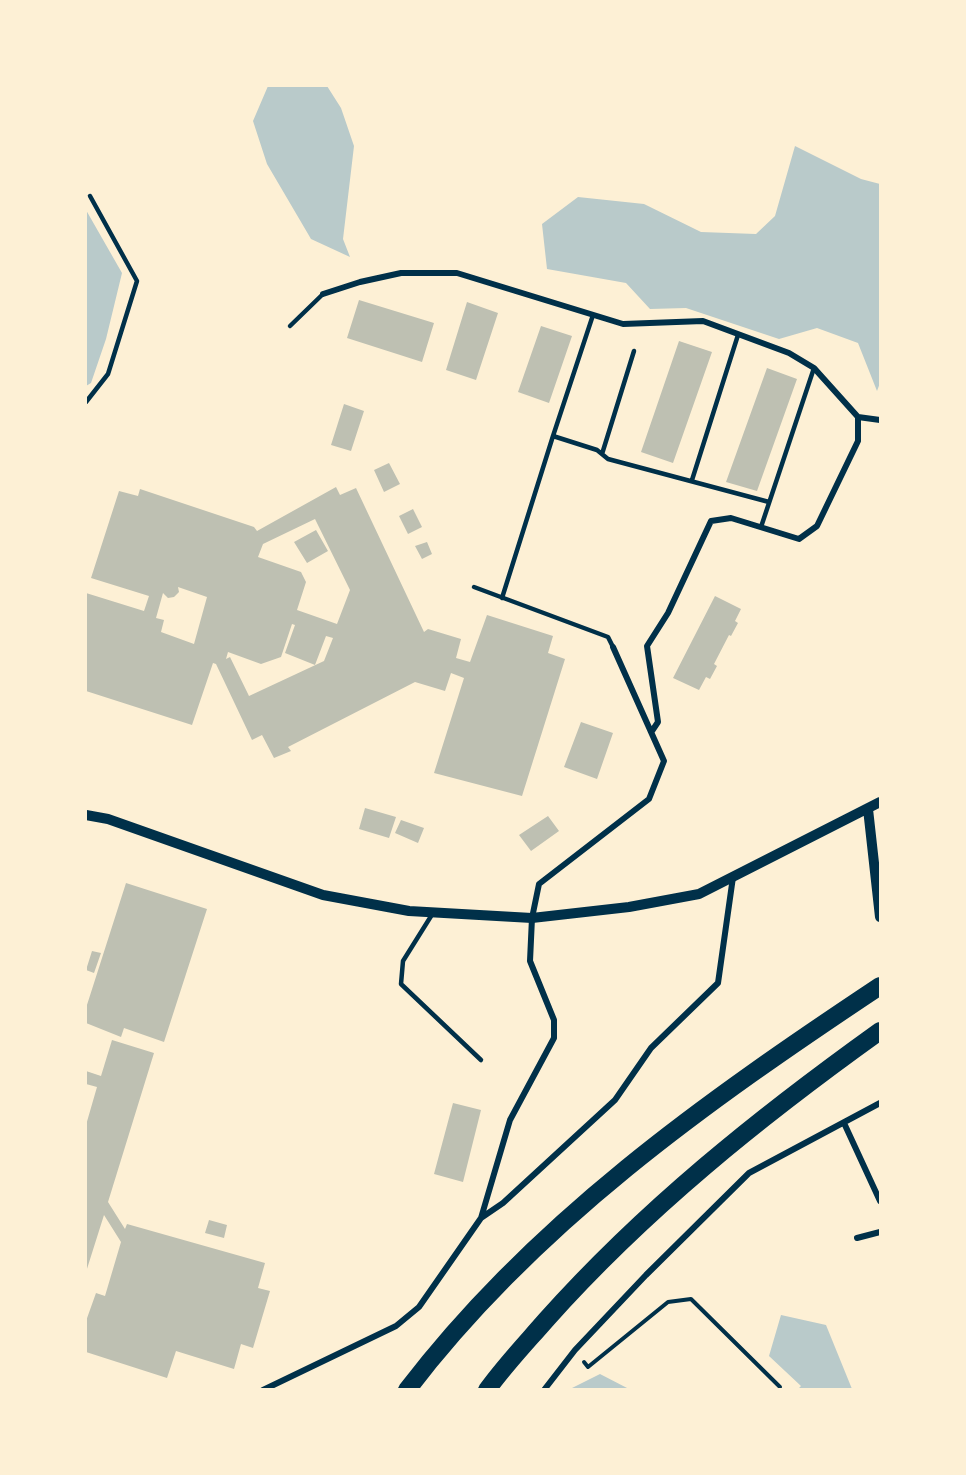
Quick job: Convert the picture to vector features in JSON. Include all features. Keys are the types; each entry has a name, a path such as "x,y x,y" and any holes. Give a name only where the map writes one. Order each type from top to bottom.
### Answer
{"highway":[{"path":"407,1389 486,1295 551,1230 618,1173 694,1115 880,986"},
{"path":"487,1389 576,1286 658,1205 749,1130 880,1031"}],"street":[{"path":"322,294 401,273 457,273 623,324 703,321 789,353 814,368 858,417 880,420"},
{"path":"652,731 658,722 647,646 668,613 711,521 731,518 800,539 817,526 858,441 858,417"},
{"path":"263,1389 396,1326 419,1307 481,1218 510,1120 554,1038 554,1020 530,961 532,918 539,884 649,799 664,761 613,647"},
{"path":"86,815 108,819 323,895 409,911 532,918 629,907 699,894 880,802"},
{"path":"868,810 880,917"},
{"path":"481,1218 503,1203 615,1100 651,1048 718,983 733,877"},
{"path":"544,1389 574,1350 749,1173 880,1103"},
{"path":"844,1124 880,1201"},
{"path":"857,1238 880,1232"}],"lane":[{"path":"86,402 108,374 137,280 90,196"},
{"path":"290,326 322,294"},
{"path":"502,598 593,315"},
{"path":"692,480 738,335"},
{"path":"602,454 634,351"},
{"path":"761,527 814,368"},
{"path":"553,436 602,454 608,459 769,502"},
{"path":"474,587 608,637 613,647"},
{"path":"433,913 403,961 401,984 481,1060"}],"path":[{"path":"574,1350 588,1366 668,1302 691,1299 780,1387"}],"shaded area":[{"path":"268,86 327,86 341,108 354,146 343,239 350,257 311,239 267,164 253,121"},
{"path":"795,146 861,179 880,184 880,383 877,391 858,343 817,328 779,339 686,308 650,309 626,283 547,269 542,224 578,197 644,204 701,232 756,234 775,216"},
{"path":"86,210 122,273 106,339 91,383 86,386"},
{"path":"781,1315 826,1325 852,1389 798,1389 801,1386 769,1356"},
{"path":"600,1374 629,1389 570,1389"}],"building":[{"path":"359,300 434,323 422,362 347,338"},
{"path":"467,302 498,313 476,380 446,370"},
{"path":"541,326 572,336 549,403 518,392"},
{"path":"679,341 712,352 673,463 641,452"},
{"path":"767,368 797,379 757,491 726,482"},
{"path":"344,404 364,411 351,451 331,445"},
{"path":"389,463 400,484 384,492 374,470"},
{"path":"336,487 340,495 356,488 424,632 428,629 461,639 456,658 470,662 487,615 553,636 548,653 565,659 522,796 434,773 464,678 451,673 445,691 415,682 288,747 291,751 274,758 262,735 252,740 216,664 213,663 192,725 86,691 86,593 144,611 149,596 91,578 119,491 138,496 140,489 254,527 257,531","holes":["315,519 350,590 337,624 297,610 306,582 301,572 258,557 263,544","178,587 207,597 194,644 161,632 164,620 156,618 163,593 168,598 174,597 179,592","292,624 295,625 285,653 315,665 326,636 333,638 324,661 249,696 230,657 226,659 228,652 261,664 281,657"]},
{"path":"413,509 422,527 408,534 399,516"},
{"path":"316,530 328,551 307,563 294,542"},
{"path":"427,542 432,554 422,559 415,546"},
{"path":"715,596 741,609 735,621 738,623 714,664 717,666 710,679 706,677 699,690 673,678"},
{"path":"581,722 613,733 597,779 564,767"},
{"path":"365,808 396,817 389,838 359,829"},
{"path":"548,816 559,831 531,851 519,835"},
{"path":"401,820 424,828 418,843 395,833"},
{"path":"126,883 207,909 164,1042 124,1028 121,1037 86,1023 86,1008"},
{"path":"92,951 101,953 94,973 86,970"},
{"path":"112,1040 154,1053 108,1202 125,1229 127,1224 265,1263 258,1288 270,1291 253,1348 241,1344 234,1369 176,1351 167,1378 86,1352 86,1321 96,1293 105,1296 121,1242 104,1215 86,1272 86,1125 97,1087 86,1084 86,1071 101,1076"},
{"path":"453,1103 481,1110 463,1182 434,1174"},
{"path":"209,1220 227,1225 224,1238 205,1233"}]}
